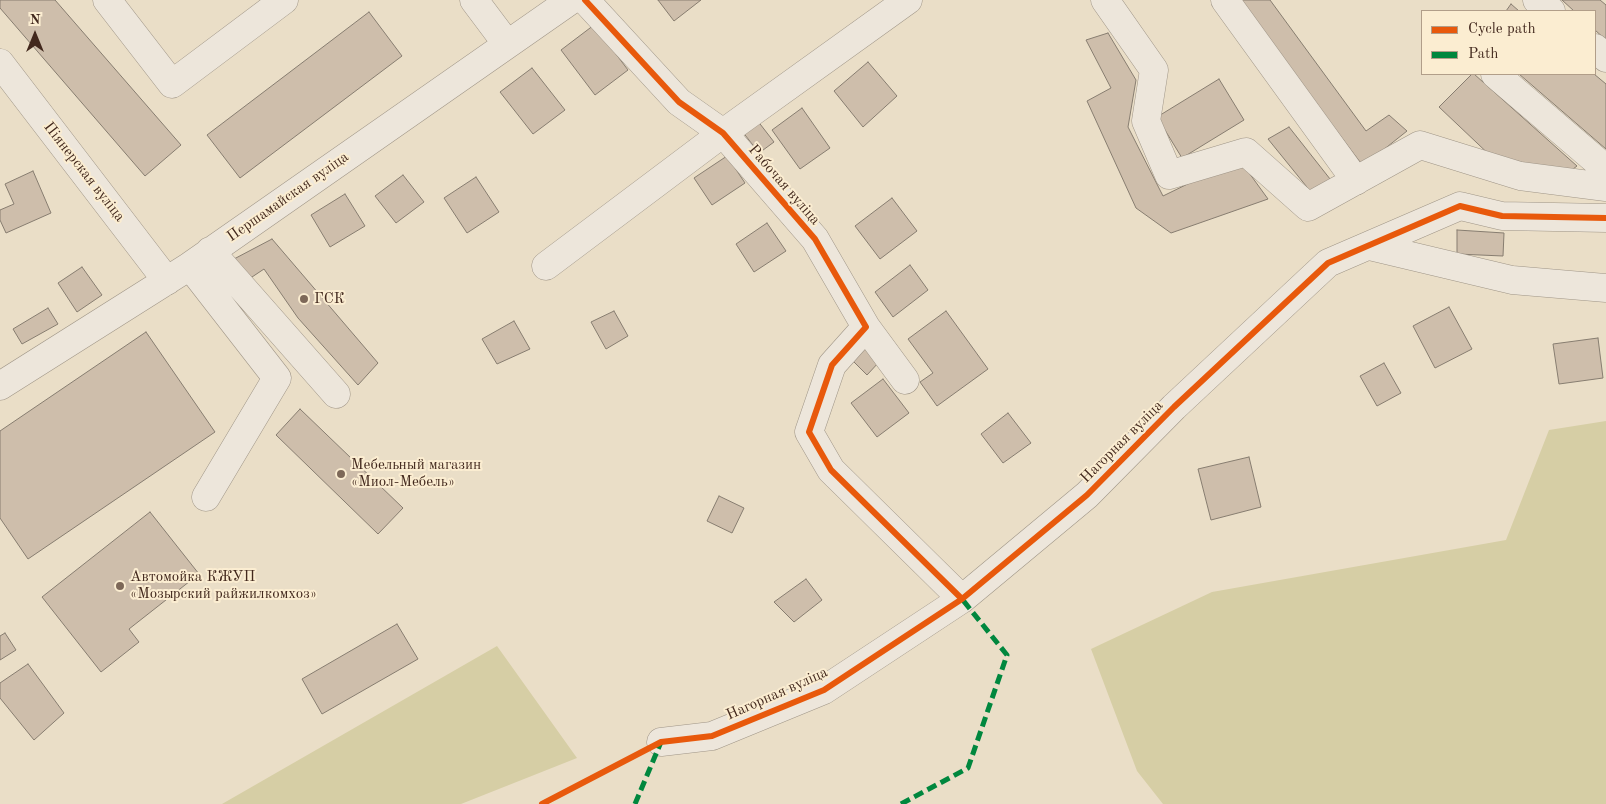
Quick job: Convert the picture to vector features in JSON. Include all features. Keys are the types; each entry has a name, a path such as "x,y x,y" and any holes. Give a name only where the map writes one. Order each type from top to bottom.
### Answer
{"street":[{"path":"107,0 172,84 284,0"},
{"path":"474,0 507,44"},
{"name":"Першамайская вуліца","path":"0,386 167,281 571,0"},
{"name":"Рабочая вуліца","path":"585,0 678,102 723,133 815,239 866,327 905,380"},
{"path":"546,266 723,133 908,0"},
{"path":"1105,0 1154,70 1146,121 1169,174 1246,152 1308,207 1420,145 1520,176 1606,188"},
{"path":"1225,0 1356,180"},
{"path":"1537,0 1549,10"},
{"path":"1596,49 1606,58"},
{"name":"Піянерская вуліца","path":"0,63 167,281"},
{"path":"1496,75 1606,169"},
{"name":"Нагорная вуліца","path":"661,742 712,736 824,690 962,599 1087,495 1174,407 1328,264 1460,206 1502,216 1606,218"},
{"path":"1369,246 1512,280 1606,288"},
{"path":"200,258 336,394"},
{"path":"200,258 277,378 206,497"},
{"path":"866,327 832,365 809,432 832,470 962,599"}],"shaded area":[{"path":"1606,421 1606,804 1163,804 1137,771 1091,649 1212,592 1506,540 1549,430"},
{"path":"497,646 577,758 461,804 222,804"}],"building":[{"path":"0,0 55,0 181,145 145,176 0,8"},
{"path":"658,0 701,0 674,21"},
{"path":"1238,0 1270,0 1366,131 1389,115 1407,131 1363,166"},
{"path":"1562,0 1600,0 1606,5 1606,40 1596,31 1596,10 1573,10"},
{"path":"1511,4 1518,10 1507,10"},
{"path":"369,12 402,56 240,178 207,135"},
{"path":"594,25 628,70 595,95 561,50"},
{"path":"1108,33 1136,80 1128,127 1163,196 1239,159 1268,199 1171,233 1136,208 1087,101 1111,88 1086,40"},
{"path":"868,62 897,96 863,127 834,91"},
{"path":"532,68 565,110 533,134 500,92"},
{"path":"1471,75 1475,75 1577,166 1561,178 1496,161 1439,107"},
{"path":"1520,75 1595,75 1606,84 1606,149"},
{"path":"1219,79 1244,120 1182,158 1157,117"},
{"path":"802,108 830,148 800,169 772,130"},
{"path":"757,120 774,142 759,153 742,131"},
{"path":"1289,127 1334,184 1315,197 1268,139"},
{"path":"727,156 745,183 712,205 694,178"},
{"path":"33,171 51,213 6,233 0,220 0,210 14,204 5,184"},
{"path":"403,175 424,202 396,223 375,196"},
{"path":"476,177 499,212 467,233 444,198"},
{"path":"345,194 365,226 330,247 311,215"},
{"path":"892,198 917,231 880,259 855,226"},
{"path":"767,223 786,251 754,272 736,244"},
{"path":"1457,230 1504,233 1503,256 1457,254"},
{"name":"ГСК","path":"272,239 378,363 358,385 298,318 264,269 249,279 234,259"},
{"path":"910,265 928,290 893,317 875,292"},
{"path":"82,267 102,295 77,312 58,283"},
{"path":"1449,307 1472,349 1435,368 1413,326"},
{"path":"48,308 58,324 22,344 13,329"},
{"path":"614,311 628,336 606,349 591,322"},
{"path":"946,311 988,369 937,406 920,382 933,373 908,339"},
{"path":"514,321 530,349 497,364 482,339"},
{"path":"146,332 215,432 28,559 0,518 0,431"},
{"path":"1598,338 1603,378 1559,384 1553,344"},
{"path":"865,346 880,361 867,375 852,360"},
{"path":"1384,363 1401,393 1377,406 1360,376"},
{"path":"883,379 909,413 877,437 851,403"},
{"name":"Мебельный магазин «Миол-Мебель»","path":"300,409 403,508 378,534 276,435"},
{"path":"1008,413 1031,443 1003,463 981,434"},
{"path":"1249,457 1261,507 1211,520 1198,469"},
{"path":"719,496 744,508 732,533 707,521"},
{"name":"Автомойка КЖУП «Мозырский райжилкомхоз»","path":"150,512 199,574 129,629 139,642 101,672 42,597"},
{"path":"806,579 822,600 794,622 774,602"},
{"path":"397,624 418,659 322,714 302,679"},
{"path":"5,633 16,650 0,660 0,636"},
{"path":"28,664 64,713 34,740 0,698 0,683"}],"marked path":[{"path":"901,804 968,768 1007,655 962,599"},
{"path":"635,804 661,742"}],"cycle path":[{"path":"585,0 679,102 723,133 815,239 866,327 832,365 809,432 831,470 962,599"},
{"path":"542,804 661,742 712,736 824,690 962,599 1087,495 1174,407 1328,263 1460,206 1502,216 1606,218"}],"place":[{"name":"ГСК","path":"304,299"},
{"name":"Мебельный магазин «Миол-Мебель»","path":"341,474"},
{"name":"Автомойка КЖУП «Мозырский райжилкомхоз»","path":"120,586"}]}
